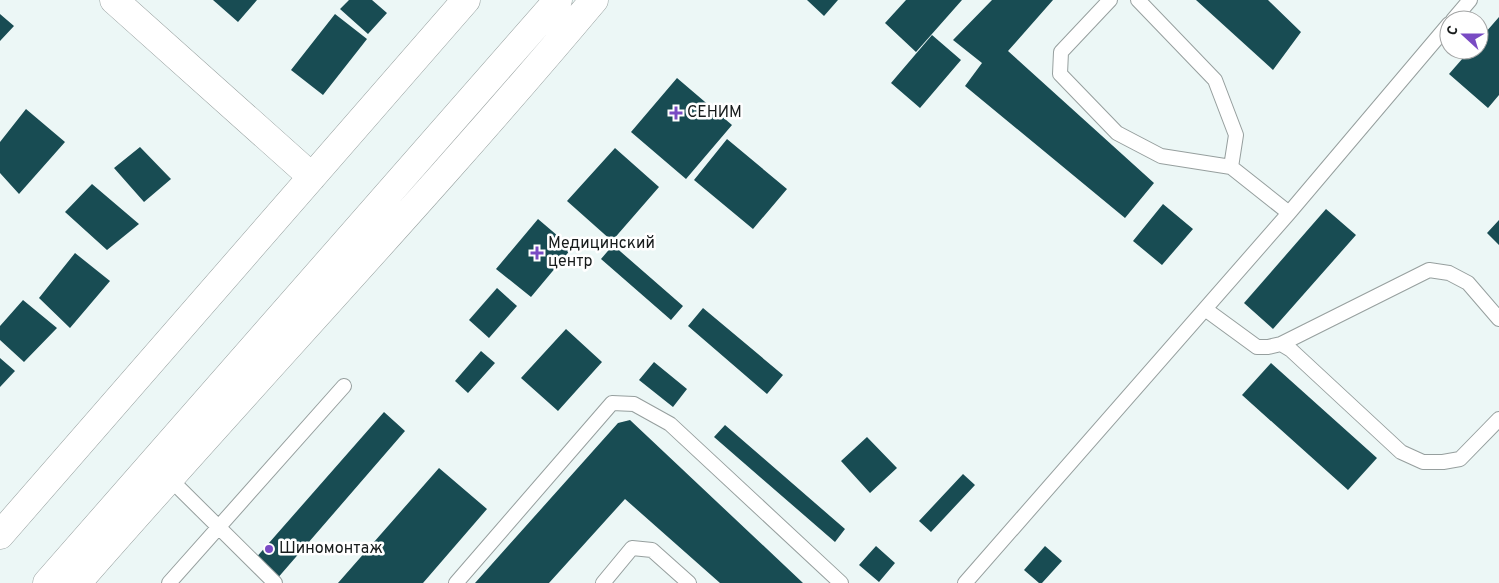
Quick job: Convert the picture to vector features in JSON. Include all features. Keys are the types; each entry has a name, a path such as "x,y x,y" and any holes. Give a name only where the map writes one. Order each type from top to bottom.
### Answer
{"main road":[{"path":"114,0 312,176"},
{"path":"0,535 466,0"},
{"path":"77,583 161,470 558,0"},
{"path":"47,583 161,470 515,94 594,0"},
{"path":"496,73 515,94"}],"lane":[{"path":"1110,0 1061,52 1060,74 1117,133 1161,156 1231,167 1290,213"},
{"path":"1138,0 1215,80 1236,135 1231,167"},
{"path":"1462,10 1470,0"},
{"path":"965,583 1290,213 1439,36"},
{"path":"1205,309 1257,347 1268,347 1281,344 1429,270 1448,273 1468,283 1499,319"},
{"path":"1281,344 1291,350 1401,452 1423,462 1443,462 1460,459 1499,419"},
{"path":"169,583 344,386"},
{"path":"456,583 612,403 634,404 670,424 841,583"},
{"path":"161,470 275,583"},
{"path":"603,583 632,548 652,550 689,583"}],"building":[{"path":"213,0 257,0 238,22"},
{"path":"349,0 372,0 387,13 368,34 340,9"},
{"path":"807,0 838,0 824,16"},
{"path":"906,0 962,0 916,52 885,23"},
{"path":"992,0 1053,0 1008,51 1154,183 1125,218 965,86 982,63 953,40"},
{"path":"1196,0 1268,0 1301,32 1273,70"},
{"path":"0,14 14,26 0,41"},
{"path":"335,14 367,39 323,95 291,70"},
{"path":"1499,17 1499,95 1488,108 1449,74 1461,60 1489,60 1489,28"},
{"path":"932,35 961,60 920,108 891,83"},
{"path":"677,78 732,125 686,179 631,132"},
{"path":"26,109 65,142 19,194 0,173 0,142"},
{"path":"727,139 787,189 753,229 694,180"},
{"path":"140,147 171,179 144,202 114,168"},
{"path":"615,148 659,187 612,241 567,201"},
{"path":"92,184 139,224 107,250 65,212"},
{"path":"1163,204 1193,229 1162,265 1133,241"},
{"path":"1326,209 1356,235 1273,329 1244,303"},
{"path":"538,219 572,248 531,297 496,269"},
{"path":"1499,220 1499,245 1487,233"},
{"path":"613,245 683,306 671,320 601,259"},
{"path":"75,253 110,281 70,328 39,298"},
{"path":"497,288 517,306 489,338 469,320"},
{"path":"23,300 57,328 24,362 0,340 0,326"},
{"path":"703,308 783,375 767,394 688,326"},
{"path":"566,329 602,362 558,411 521,378"},
{"path":"481,351 495,363 468,393 455,381"},
{"path":"0,358 15,371 0,387"},
{"path":"654,362 687,389 673,407 639,380"},
{"path":"1271,363 1377,458 1348,490 1242,395"},
{"path":"384,412 405,431 276,580 254,560"},
{"path":"630,420 803,583 720,583 625,499 549,583 475,583 618,423"},
{"path":"725,425 845,529 835,542 714,437"},
{"path":"867,437 897,468 870,493 841,461"},
{"path":"439,468 487,509 423,583 338,583"},
{"path":"963,474 975,485 931,532 919,521"},
{"path":"876,546 895,563 879,582 859,565"},
{"path":"1045,546 1062,561 1042,583 1039,583 1024,570"}],"place":[{"name":"СЕНИМ","path":"676,113"},
{"name":"Медицинский центр","path":"537,253"},
{"name":"Шиномонтаж","path":"269,549"}]}
